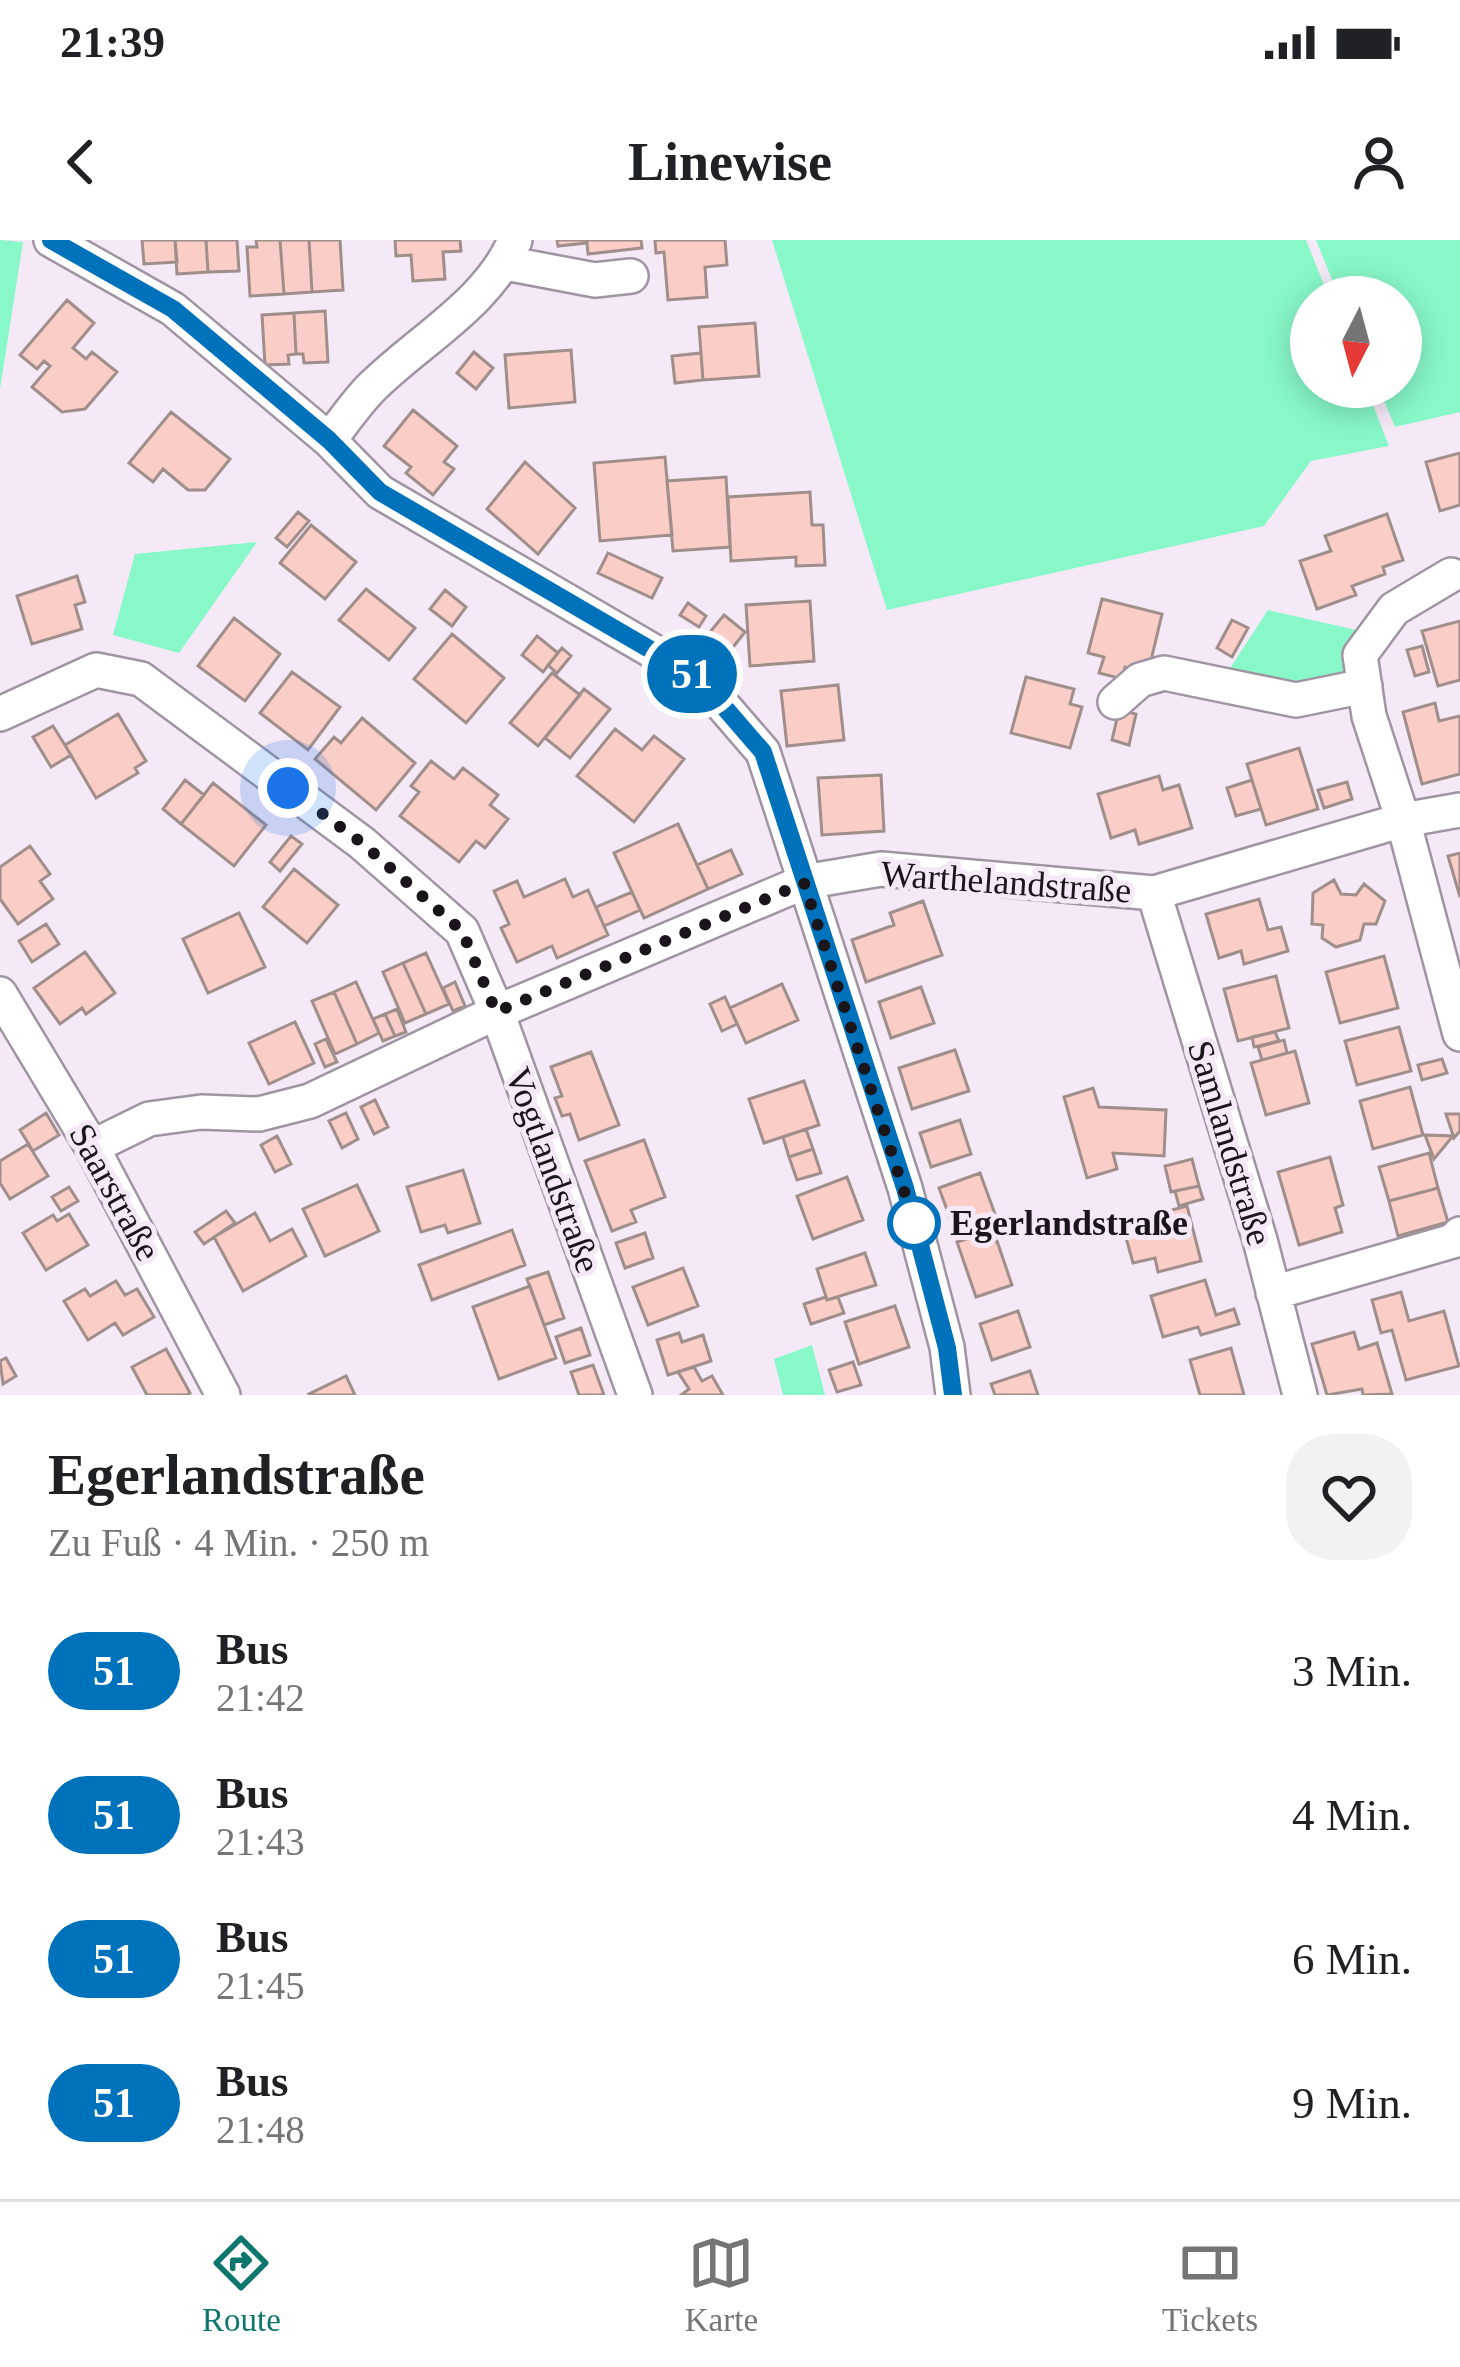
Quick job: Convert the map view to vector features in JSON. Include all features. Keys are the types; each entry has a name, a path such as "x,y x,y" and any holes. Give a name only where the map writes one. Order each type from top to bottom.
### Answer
{"street":[{"path":"51,240 173,309 329,440 380,492 699,678 763,752 905,1188 947,1348 953,1395"},
{"path":"329,440 369,390 477,293 510,251 595,280 631,276"},
{"path":"1450,575 1394,610 1360,655 1370,716 1460,1034"},
{"name":"Vogtlandstraße","path":"0,714 96,670 141,679 362,843 462,931 635,1395"},
{"path":"1115,702 1140,680 1164,673 1296,700 1365,686"},
{"name":"Warthelandstraße","path":"92,1147 149,1119 200,1112 259,1114 310,1101 496,1012 804,883 881,869 1154,893 1403,820 1460,809"},
{"name":"Samlandstraße","path":"1154,893 1300,1395"},
{"name":"Saarstraße","path":"0,994 92,1147 223,1395"},
{"path":"1274,1293 1453,1241 1460,1234"}],"green space":[{"path":"0,240 23,242 0,389"},
{"path":"772,240 1306,240 1321,276 1290,276 1290,408 1374,408 1389,446 1311,461 1264,526 887,610"},
{"path":"1316,240 1460,240 1460,412 1395,427 1387,408 1422,408 1422,276 1331,276"},
{"path":"257,542 179,653 113,635 135,554"},
{"path":"1268,610 1365,632 1358,680 1297,693 1223,679"},
{"path":"812,1345 825,1395 783,1395 774,1359"}],"building":[{"path":"142,240 175,240 177,262 144,264"},
{"path":"175,240 206,240 208,272 177,274"},
{"path":"206,240 237,240 239,271 208,272"},
{"path":"256,240 280,240 284,294 250,296 247,247 257,247"},
{"path":"280,240 309,240 312,292 284,294"},
{"path":"309,240 340,240 343,290 312,292"},
{"path":"395,240 460,240 461,251 443,252 445,279 413,281 411,255 396,256"},
{"path":"557,240 641,240 642,248 588,254 587,243 558,246"},
{"path":"655,240 725,240 727,265 705,267 707,297 668,300 664,252 656,253"},
{"path":"67,300 94,323 73,348 86,359 92,352 117,372 85,409 62,412 32,387 50,366 44,361 37,369 20,355"},
{"path":"325,311 328,362 304,363 303,354 296,354 294,313"},
{"path":"294,313 296,354 288,355 289,364 265,365 262,315"},
{"path":"755,323 759,376 703,380 699,327"},
{"path":"571,350 575,402 509,408 505,355"},
{"path":"474,352 493,368 476,389 457,373"},
{"path":"701,353 703,380 675,383 672,356"},
{"path":"413,410 457,446 444,462 454,469 433,495 406,473 411,467 384,446"},
{"path":"171,412 230,459 205,490 188,490 163,469 153,482 129,463"},
{"path":"1460,453 1460,505 1440,511 1426,462"},
{"path":"665,457 672,535 600,541 594,463"},
{"path":"525,462 575,508 538,554 487,509"},
{"path":"726,477 730,547 673,551 667,481"},
{"path":"810,492 812,525 823,525 825,565 796,566 796,557 731,561 728,497"},
{"path":"298,512 309,521 287,547 276,538"},
{"path":"1387,514 1403,560 1383,567 1385,574 1352,586 1356,595 1317,609 1300,561 1331,551 1325,536"},
{"path":"311,525 356,562 325,599 280,563"},
{"path":"608,553 662,578 652,598 598,573"},
{"path":"77,576 85,602 75,605 82,629 32,644 17,596"},
{"path":"366,589 415,628 389,660 339,620"},
{"path":"445,590 466,607 452,626 430,609"},
{"path":"1102,599 1162,614 1148,673 1125,667 1122,679 1099,673 1104,657 1088,653"},
{"path":"810,601 814,661 750,666 746,605"},
{"path":"688,603 706,616 699,627 680,615"},
{"path":"724,615 745,632 726,656 705,638"},
{"path":"234,618 280,654 245,701 198,666"},
{"path":"1232,620 1248,628 1232,657 1217,648"},
{"path":"1460,621 1460,680 1438,686 1422,631"},
{"path":"452,634 504,678 466,723 414,679"},
{"path":"537,636 558,653 543,672 522,655"},
{"path":"1422,646 1429,672 1415,676 1407,650"},
{"path":"562,648 571,656 557,673 548,665"},
{"path":"292,672 340,707 308,750 260,713"},
{"path":"552,673 580,695 538,746 510,723"},
{"path":"1026,677 1074,689 1070,704 1082,707 1070,748 1011,733"},
{"path":"838,685 844,740 787,746 781,691"},
{"path":"584,689 610,709 570,758 545,738"},
{"path":"1435,703 1439,721 1460,716 1460,774 1422,784 1403,712"},
{"path":"1119,710 1136,714 1129,745 1112,740"},
{"path":"118,714 146,761 135,768 138,773 96,798 65,745"},
{"path":"362,718 415,763 376,810 315,759 334,737 341,743"},
{"path":"53,726 71,755 51,767 33,737"},
{"path":"615,729 642,750 654,736 684,759 634,822 577,776"},
{"path":"1299,748 1318,809 1266,825 1247,764"},
{"path":"431,761 454,779 463,768 498,795 490,805 508,819 485,848 476,841 459,862 400,816 419,792 411,786"},
{"path":"881,775 884,831 822,835 818,778"},
{"path":"1159,776 1163,790 1179,785 1192,828 1139,844 1135,830 1111,838 1098,794"},
{"path":"185,780 204,795 181,824 163,809"},
{"path":"1252,780 1261,809 1236,816 1227,788"},
{"path":"1347,782 1352,799 1324,808 1318,790"},
{"path":"213,783 266,825 234,866 181,824"},
{"path":"678,824 708,889 644,918 614,853"},
{"path":"291,836 302,844 280,871 270,862"},
{"path":"30,846 50,874 40,881 53,899 18,924 0,899 0,867"},
{"path":"731,850 742,874 708,889 697,865"},
{"path":"1460,853 1460,897 1448,856"},
{"path":"294,869 338,905 307,943 263,907"},
{"path":"565,879 573,897 588,890 608,935 557,958 552,946 517,962 501,928 509,924 494,891 517,881 524,897"},
{"path":"1334,880 1341,894 1356,895 1364,884 1385,901 1376,924 1364,924 1360,940 1336,947 1322,938 1323,925 1312,924 1313,893"},
{"path":"632,892 640,910 604,926 596,907"},
{"path":"1259,899 1268,930 1281,927 1288,951 1244,964 1241,951 1219,958 1206,914"},
{"path":"923,901 942,955 866,982 852,940 894,925 890,913"},
{"path":"239,913 265,967 208,993 183,939"},
{"path":"46,924 59,944 32,962 19,941"},
{"path":"85,952 115,993 86,1014 82,1008 60,1024 34,988"},
{"path":"426,953 449,1004 426,1014 403,963"},
{"path":"1384,956 1398,1008 1340,1023 1326,972"},
{"path":"403,963 426,1014 405,1023 383,972"},
{"path":"1276,976 1289,1028 1238,1041 1224,989"},
{"path":"356,982 379,1033 357,1044 334,992"},
{"path":"455,982 465,1006 453,1011 443,988"},
{"path":"782,984 798,1020 746,1043 730,1008"},
{"path":"921,987 934,1023 891,1038 879,1002"},
{"path":"334,992 357,1044 335,1054 312,1001"},
{"path":"725,997 737,1024 722,1031 710,1004"},
{"path":"397,1009 406,1032 395,1036 385,1014"},
{"path":"385,1014 395,1036 383,1041 373,1019"},
{"path":"295,1022 314,1063 269,1084 249,1043"},
{"path":"1399,1027 1411,1071 1357,1085 1345,1041"},
{"path":"1275,1032 1279,1041 1254,1047 1252,1037"},
{"path":"326,1039 337,1062 325,1067 315,1044"},
{"path":"1284,1040 1287,1053 1262,1060 1258,1047"},
{"path":"955,1050 969,1091 912,1109 899,1068"},
{"path":"1295,1051 1309,1103 1266,1115 1251,1063"},
{"path":"591,1052 619,1125 579,1140 570,1114 562,1116 555,1098 562,1096 551,1067"},
{"path":"1442,1059 1447,1073 1422,1080 1418,1065"},
{"path":"804,1081 819,1125 764,1143 749,1099"},
{"path":"1410,1087 1423,1135 1373,1149 1360,1101"},
{"path":"1093,1088 1099,1107 1166,1110 1164,1156 1113,1153 1117,1169 1087,1178 1064,1097"},
{"path":"375,1100 388,1127 374,1134 361,1107"},
{"path":"46,1113 59,1135 33,1151 20,1130"},
{"path":"346,1113 358,1139 342,1148 329,1121"},
{"path":"1446,1114 1460,1114 1460,1131 1454,1138"},
{"path":"960,1120 971,1154 931,1167 920,1133"},
{"path":"806,1129 813,1149 789,1157 783,1137"},
{"path":"1425,1135 1453,1136 1434,1159"},
{"path":"277,1136 291,1164 275,1172 261,1145"},
{"path":"644,1140 665,1197 631,1210 636,1222 612,1231 585,1161"},
{"path":"28,1144 48,1176 10,1199 0,1183 0,1161"},
{"path":"813,1149 821,1173 797,1180 789,1157"},
{"path":"1429,1153 1438,1188 1389,1201 1379,1167"},
{"path":"1330,1157 1343,1205 1335,1208 1342,1232 1299,1245 1278,1172"},
{"path":"1192,1159 1199,1186 1171,1192 1165,1166"},
{"path":"463,1170 480,1223 448,1233 445,1225 421,1232 407,1187"},
{"path":"980,1173 995,1214 954,1229 939,1188"},
{"path":"847,1177 863,1220 813,1239 797,1196"},
{"path":"357,1185 379,1231 325,1256 303,1209"},
{"path":"1199,1186 1203,1199 1179,1206 1175,1191"},
{"path":"69,1187 78,1201 61,1211 52,1197"},
{"path":"1438,1188 1448,1222 1398,1236 1389,1201"},
{"path":"1187,1206 1201,1261 1158,1272 1155,1258 1133,1263 1122,1223"},
{"path":"226,1211 235,1223 204,1244 195,1232"},
{"path":"255,1213 270,1241 292,1229 306,1256 243,1291 214,1237"},
{"path":"69,1214 88,1245 46,1270 23,1233 53,1215 57,1221"},
{"path":"512,1230 525,1265 432,1300 419,1265"},
{"path":"645,1233 653,1258 625,1268 616,1243"},
{"path":"981,1234 985,1245 997,1241 1012,1285 976,1297 957,1242"},
{"path":"865,1253 876,1285 827,1300 817,1269"},
{"path":"683,1268 698,1306 648,1325 633,1287"},
{"path":"548,1272 564,1318 544,1325 527,1279"},
{"path":"1205,1280 1216,1315 1234,1309 1239,1324 1201,1335 1198,1327 1163,1337 1151,1296"},
{"path":"116,1281 125,1295 137,1289 154,1317 123,1335 115,1323 88,1340 64,1301 85,1289 90,1296"},
{"path":"530,1286 556,1358 499,1379 473,1307"},
{"path":"1401,1292 1409,1321 1444,1311 1459,1366 1406,1380 1392,1330 1381,1333 1372,1300"},
{"path":"838,1297 844,1313 811,1324 804,1304"},
{"path":"895,1306 909,1347 859,1364 845,1322"},
{"path":"1018,1311 1030,1347 992,1360 980,1324"},
{"path":"581,1328 590,1355 565,1363 556,1337"},
{"path":"1354,1332 1359,1349 1377,1343 1392,1394 1363,1395 1362,1389 1327,1395 1312,1344"},
{"path":"679,1333 682,1342 703,1335 711,1361 668,1375 657,1340"},
{"path":"1231,1348 1244,1395 1200,1395 1190,1360"},
{"path":"166,1349 187,1395 147,1395 132,1367"},
{"path":"6,1358 16,1376 3,1384 0,1361"},
{"path":"853,1362 861,1385 837,1392 829,1370"},
{"path":"593,1365 604,1395 579,1395 571,1372"},
{"path":"694,1367 702,1381 712,1376 723,1395 681,1395 689,1389 678,1372"},
{"path":"1030,1371 1038,1395 995,1395 991,1384"},
{"path":"346,1376 355,1395 309,1394"}],"bus line":[{"name":"51","path":"51,240 173,309 329,440 380,492 699,678 763,752 905,1188 947,1348 953,1395"}],"place":[{"name":"Egerlandstraße","path":"914,1223"}],"route":[{"path":"288,788 362,843 462,931 496,1012 804,883 916,1228 914,1223"}]}
